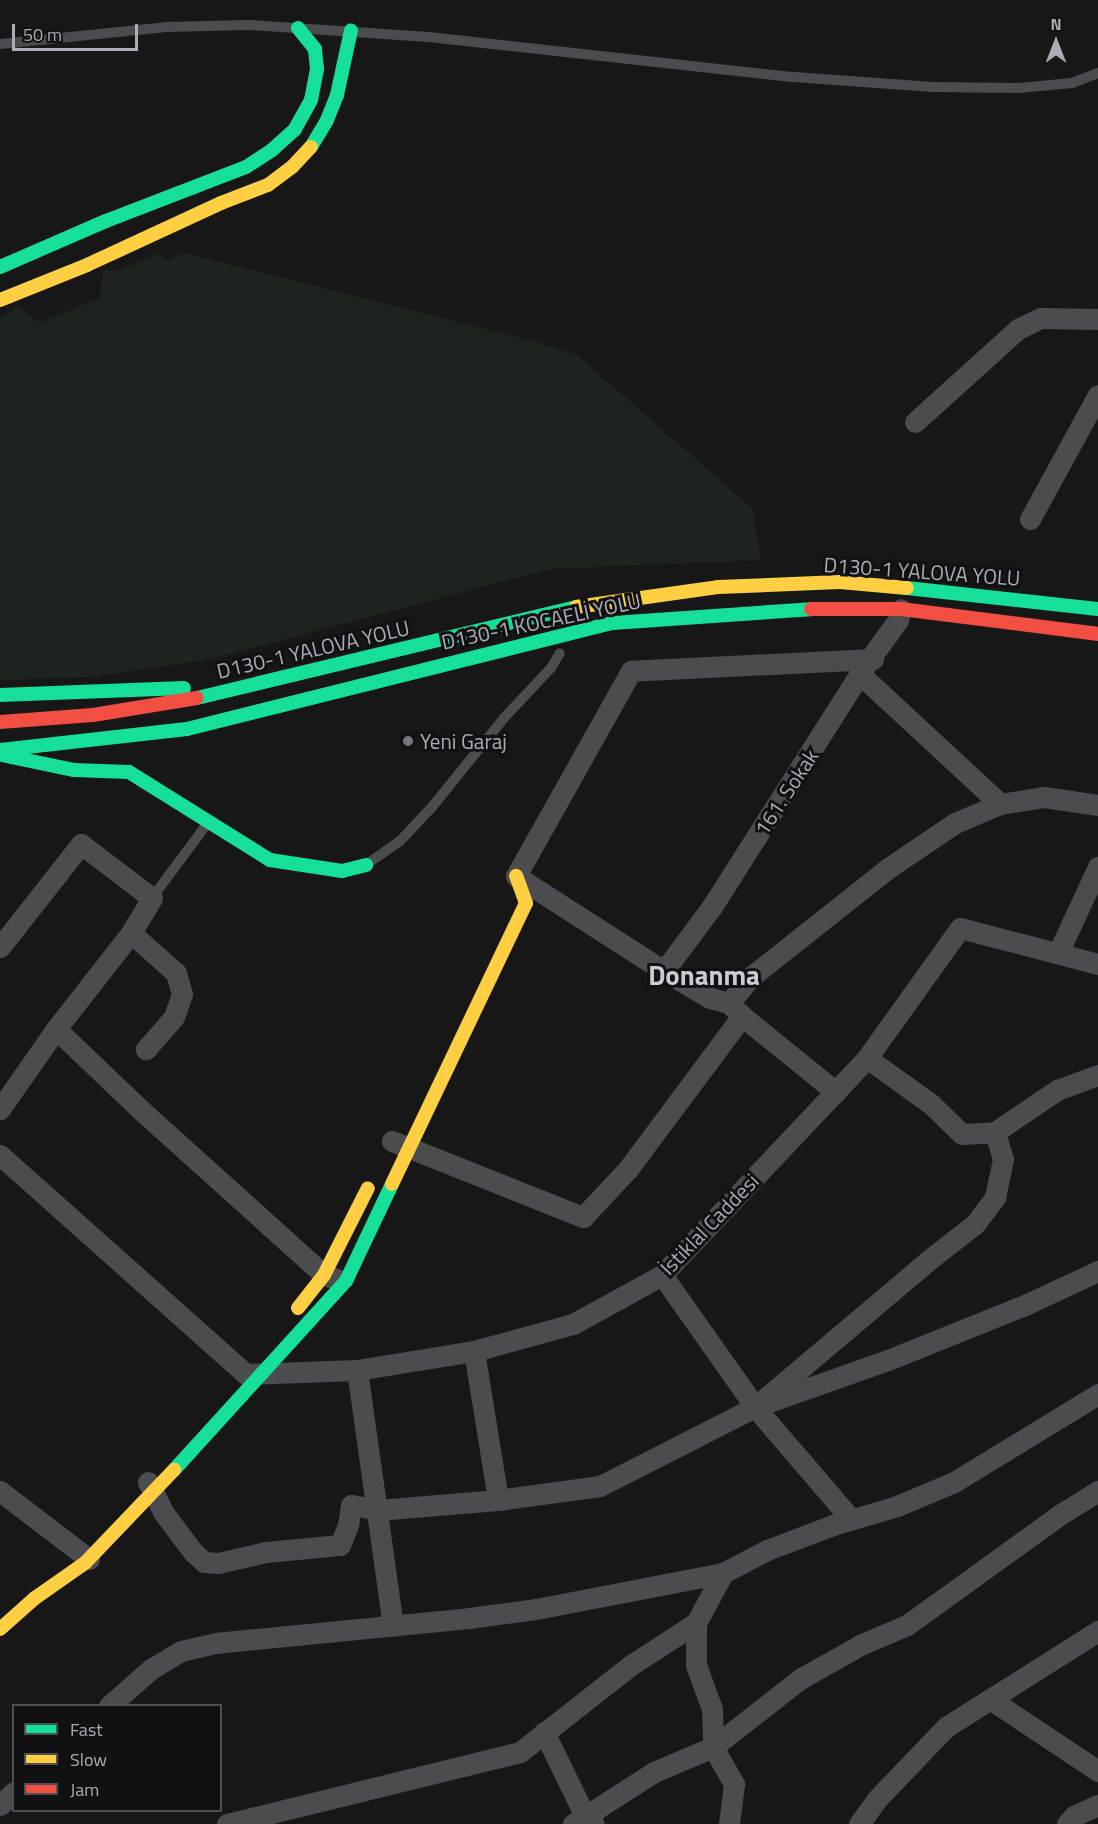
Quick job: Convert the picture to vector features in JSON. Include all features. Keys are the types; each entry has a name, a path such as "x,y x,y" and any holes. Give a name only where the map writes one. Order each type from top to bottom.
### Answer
{"main road":[{"path":"0,267 246,167 272,150 295,129 311,100 317,69 315,49 298,28"},
{"path":"0,300 17,291 87,265 221,203 268,185 293,166 314,144 334,103 351,30"},
{"path":"72,236 89,246 92,256 87,265"},
{"name":"D130-1 YALOVA YOLU","path":"0,722 93,715 264,684 593,603 718,587 840,582 971,593 1098,609"},
{"name":"D130-1 KOCAELİ YOLU","path":"0,750 187,729 613,623 753,610 838,607 901,609 1098,634"},
{"path":"0,695 264,684"},
{"path":"0,754 74,770 129,772 270,860 342,871 366,865"},
{"path":"421,1090 473,998 504,931 520,894 516,876"},
{"path":"0,1629 85,1555 151,1488 204,1423 346,1281 396,1143 480,1001 526,903 516,876"},
{"path":"289,1320 324,1275 376,1172"},
{"path":"254,1373 274,1338"},
{"path":"0,1616 85,1555"}],"street":[{"path":"915,422 1018,329 1041,318 1098,319"},
{"path":"1030,519 1098,395"},
{"name":"161. Sokak","path":"664,971 713,905 898,620 901,609"},
{"path":"836,1092 736,1009 710,998 664,971 516,876 631,671 867,667 1000,804"},
{"path":"396,1143 583,1217 628,1169 736,1009 752,976 887,869 955,823 1000,804 1044,797 1098,805"},
{"path":"0,947 81,844 152,898 131,933 56,1029 0,1109"},
{"path":"1098,867 1058,953 1098,964"},
{"name":"İstiklal Caddesi","path":"254,1373 357,1370 474,1351 573,1324 662,1275 867,1058 960,928 1058,953"},
{"path":"131,933 176,973 182,994 174,1017 146,1048"},
{"path":"56,1029 142,1111 324,1275 346,1281"},
{"path":"867,1058 931,1104 962,1134 995,1132 1057,1090 1098,1075"},
{"path":"755,1407 975,1224 995,1197 1003,1159 995,1132"},
{"path":"0,1155 254,1373"},
{"path":"151,1488 163,1512 193,1552 204,1562 218,1563 266,1552 340,1545 348,1525 351,1505 378,1510 498,1500 600,1486 755,1407 888,1360 1025,1305 1098,1271"},
{"path":"662,1275 755,1407 851,1519"},
{"path":"474,1351 498,1500"},
{"path":"357,1370 393,1625"},
{"path":"111,1704 151,1669 181,1651 215,1643 536,1609 723,1573 767,1551 851,1519 897,1506 954,1482 1098,1394"},
{"path":"0,1491 85,1555"},
{"path":"544,1732 584,1821 654,1772 713,1746 800,1679 860,1645 906,1624 1098,1491"},
{"path":"723,1573 696,1623 696,1665 712,1709 713,1746 734,1784 729,1824"},
{"path":"227,1824 520,1752 631,1665 696,1623"},
{"path":"859,1824 877,1799 946,1727 1098,1631"},
{"path":"990,1699 1098,1771"},
{"path":"0,1805 12,1794"},
{"path":"1071,1820 1098,1805"},
{"path":"1071,1820 1098,1817"}],"lane":[{"path":"0,44 166,27 249,25 351,30 794,77 933,87 1019,88 1072,82 1098,73"},
{"path":"366,865 400,841 432,807 504,718 551,668 560,653"},
{"path":"152,898 209,821"}],"shaded area":[{"path":"159,253 166,260 184,253 537,342 577,355 752,508 761,560 551,569 211,659 93,677 0,680 0,318 17,306 40,323 99,298 103,270 119,271"}],"traffic: fast":[{"path":"0,267 106,221 246,167 272,150 295,129 311,100 317,69 315,49 298,28"},
{"path":"311,147 327,120 337,95 351,30"},
{"path":"907,588 1098,609"},
{"path":"197,698 576,607"},
{"path":"0,750 187,729 613,623 811,609"},
{"path":"0,695 184,688"},
{"path":"2,755 74,770 129,772 270,860 342,871 366,865"},
{"path":"174,1470 346,1281 392,1184"}],"traffic: slow":[{"path":"0,300 87,265 221,203 268,185 293,166 311,147"},
{"path":"576,607 718,587 840,582 907,588"},
{"path":"392,1184 526,903 516,876"},
{"path":"298,1308 324,1275 368,1188"},
{"path":"0,1629 35,1598 85,1563 174,1470"}],"traffic: jam":[{"path":"811,609 901,609 1098,634"},
{"path":"0,722 93,715 197,698"}],"place":[{"name":"Yeni Garaj","path":"408,741"}],"district":[{"name":"Donanma","path":"704,975"}]}
